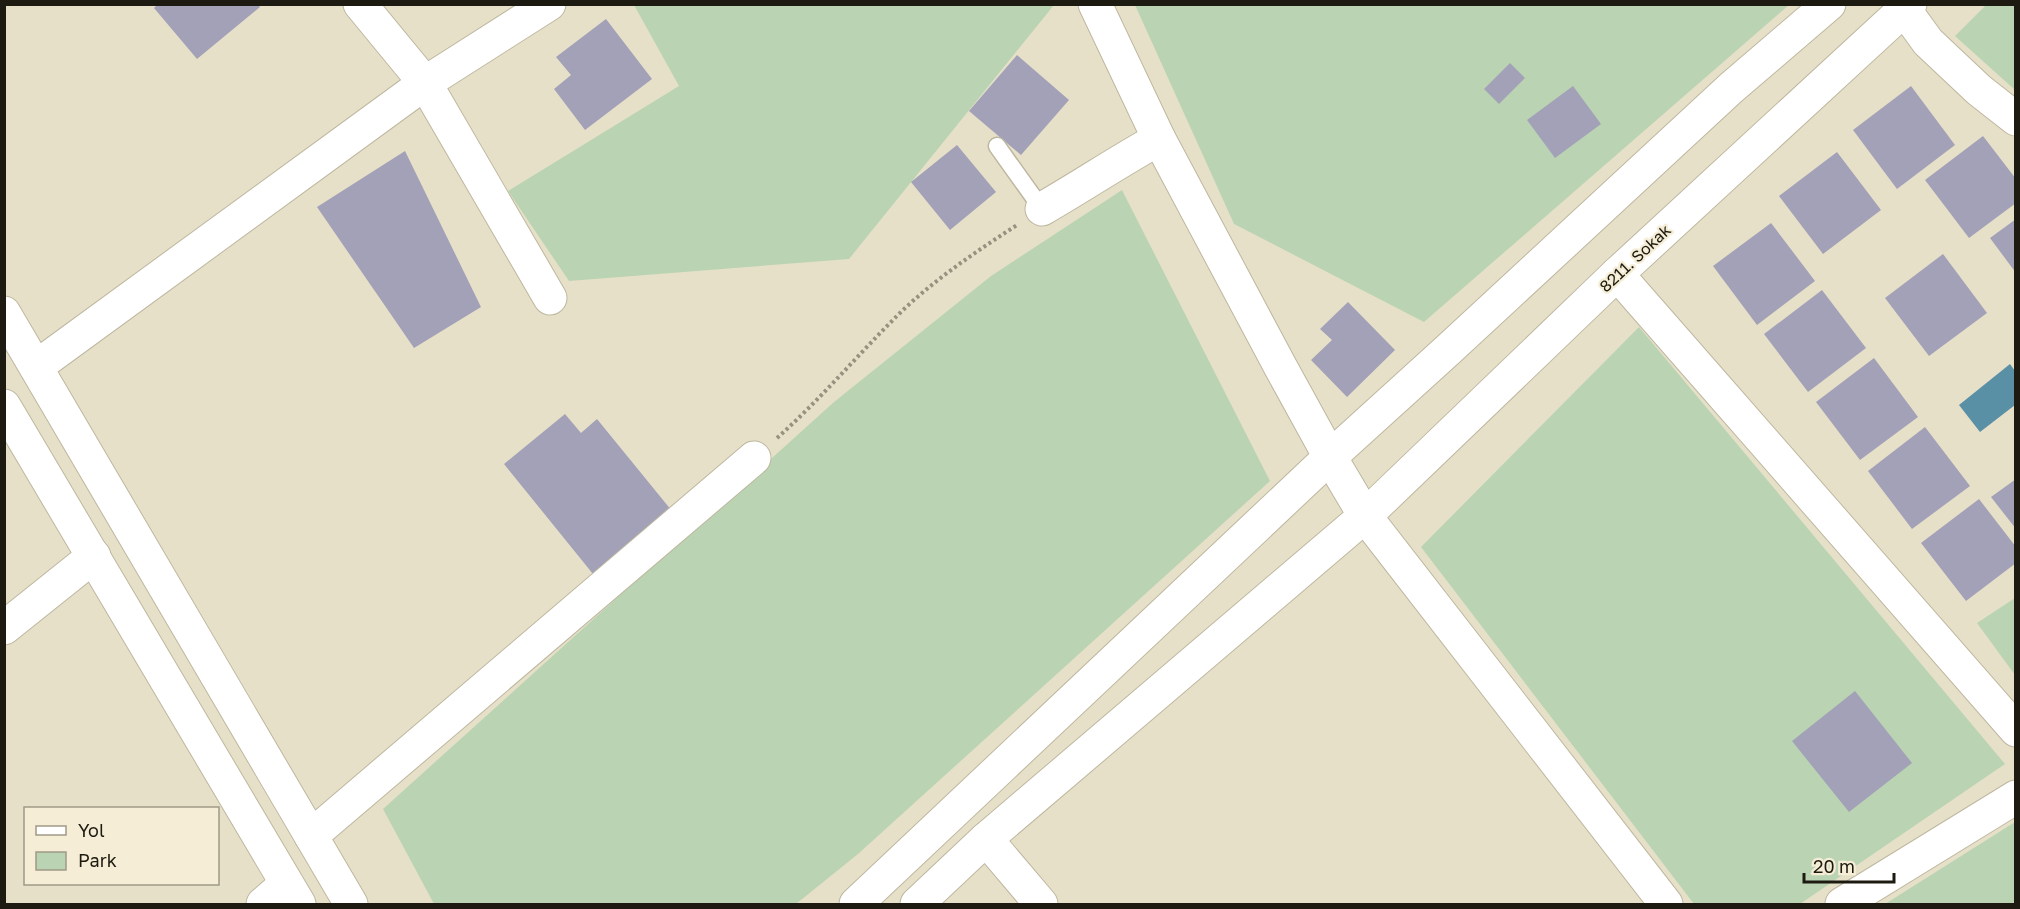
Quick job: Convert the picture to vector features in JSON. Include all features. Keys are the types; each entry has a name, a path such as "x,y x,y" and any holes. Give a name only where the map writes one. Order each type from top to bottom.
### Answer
{"street":[{"path":"360,4 425,83 550,298"},
{"path":"36,367 425,83 549,4"},
{"path":"1095,4 1159,139 1330,457 1365,516 1666,904"},
{"path":"856,904 1330,457 1731,88 1829,4"},
{"path":"1907,7 1928,42 1979,90 2016,119"},
{"name":"8211. Sokak","path":"986,838 1365,516 1617,274 1907,7"},
{"path":"1042,209 1118,161 1159,139"},
{"path":"1617,274 2016,730"},
{"path":"4,314 351,904"},
{"path":"4,406 94,556 283,898"},
{"path":"311,836 754,458"},
{"path":"4,628 94,556"},
{"path":"1842,904 2016,797"},
{"path":"917,904 986,838 1041,904"}],"lane":[{"path":"997,146 1042,209"}],"path":[{"path":"754,458 805,413 904,309 960,262 1042,209"}],"green space":[{"path":"1987,4 2015,5 2015,90 1955,36"},
{"path":"634,5 1054,5 849,259 569,281 508,191 679,86"},
{"path":"1135,5 1789,5 1424,322 1234,224"},
{"path":"1122,190 1270,481 858,854 796,904 434,904 383,809 834,402 991,276"},
{"path":"1639,327 2005,764 1800,904 1694,904 1421,547"},
{"path":"2015,598 2015,675 1977,623"},
{"path":"2015,822 2015,904 1885,904"}],"water":[{"path":"2010,364 2015,371 2015,405 1980,432 1959,405"}],"building":[{"path":"158,4 258,4 260,7 197,59 154,8"},
{"path":"606,19 652,79 585,130 554,89 571,75 556,57"},
{"path":"1017,55 1069,100 1021,155 969,111"},
{"path":"1510,63 1525,78 1499,104 1484,89"},
{"path":"1573,86 1601,124 1555,158 1527,120"},
{"path":"1911,86 1955,145 1897,189 1853,130"},
{"path":"1983,136 2016,179 2016,203 1969,238 1925,180"},
{"path":"957,145 996,192 950,230 911,182"},
{"path":"405,151 481,307 414,348 317,207"},
{"path":"1837,152 1881,210 1823,254 1779,196"},
{"path":"2016,219 2016,273 1990,238"},
{"path":"1771,223 1815,281 1757,325 1713,266"},
{"path":"1943,254 1987,313 1929,356 1885,298"},
{"path":"1822,290 1866,348 1808,392 1764,334"},
{"path":"1348,302 1395,350 1347,397 1311,360 1332,340 1320,329"},
{"path":"1874,358 1918,417 1860,460 1816,402"},
{"path":"565,414 581,433 597,419 672,511 593,574 504,464"},
{"path":"1925,427 1970,486 1912,529 1868,471"},
{"path":"2016,479 2016,529 1991,497"},
{"path":"1979,499 2016,547 2016,563 1966,601 1921,543"},
{"path":"1855,691 1912,763 1849,812 1792,741"}]}
